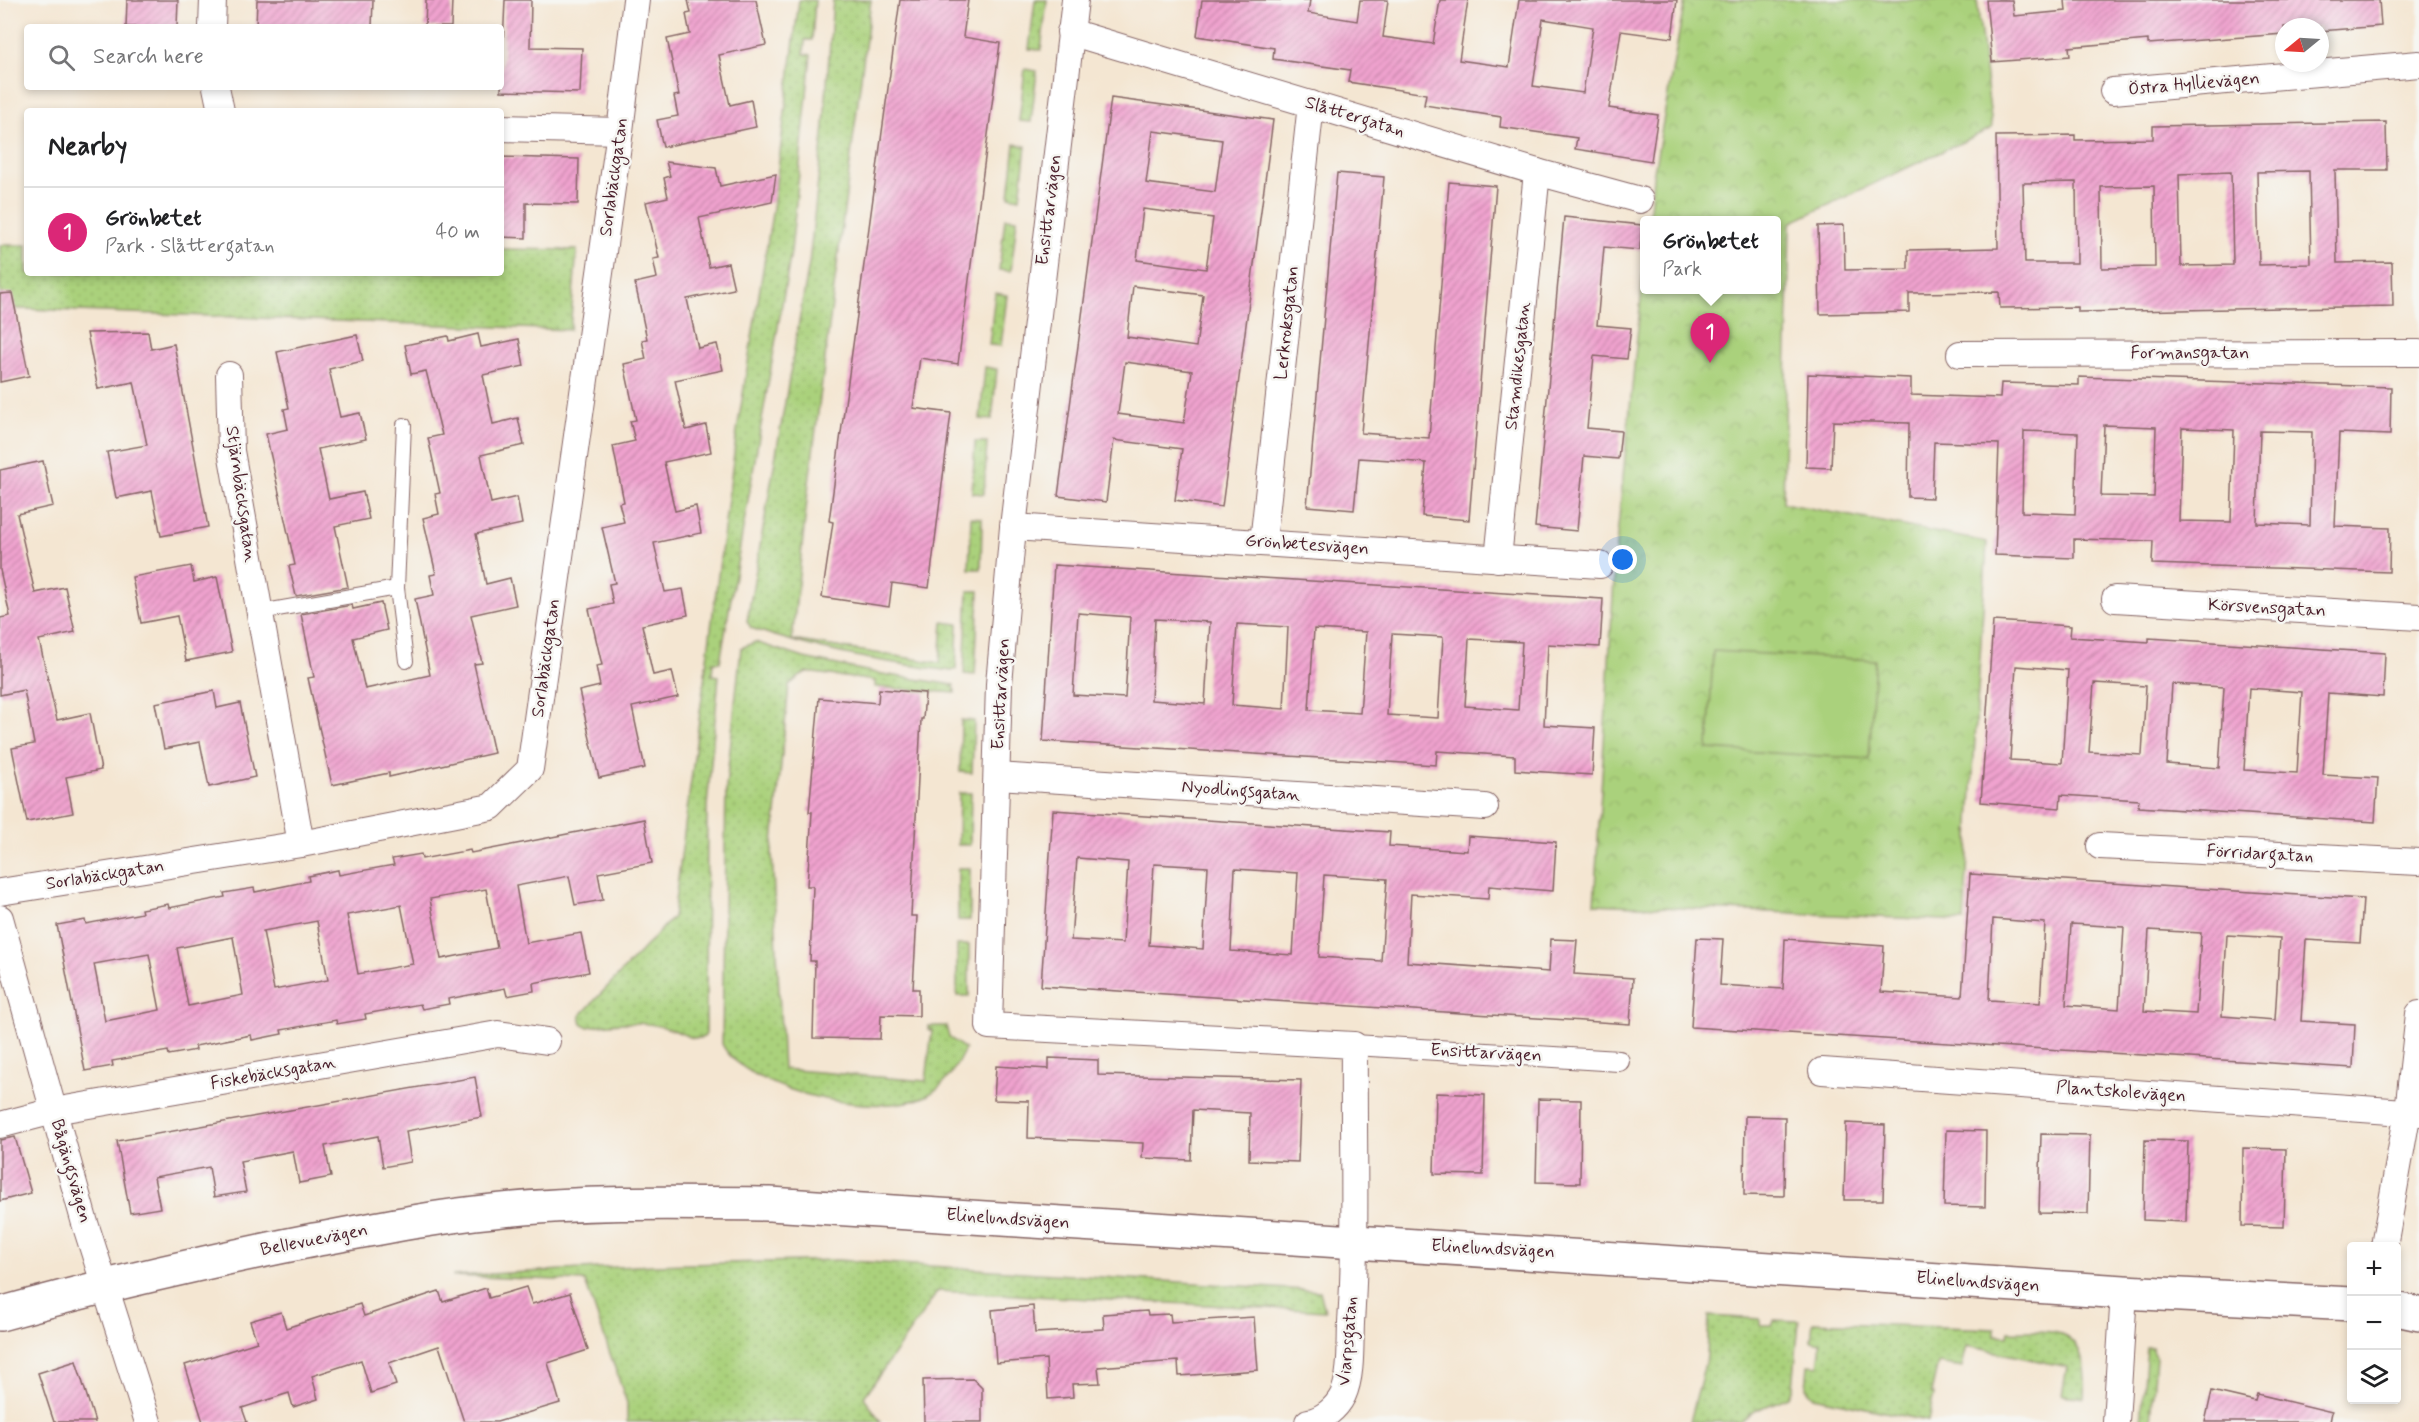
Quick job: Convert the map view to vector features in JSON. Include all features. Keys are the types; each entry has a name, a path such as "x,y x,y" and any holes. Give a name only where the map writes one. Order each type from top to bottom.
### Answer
{"street":[{"path":"212,24 213,0"},
{"name":"Sorlabäckgatan","path":"0,892 301,844 490,807 530,769 620,131 636,0"},
{"name":"Ensittarvägen","path":"1075,0 1013,527 999,684 989,1026 1619,1061"},
{"name":"Slåttergatan","path":"1070,32 1640,201"},
{"name":"Östra Hyllievägen","path":"2113,91 2419,64"},
{"path":"217,90 220,108"},
{"name":"Lerkroksgatan","path":"1263,542 1311,104"},
{"path":"504,128 620,131"},
{"name":"Stamdikesgatan","path":"1498,560 1537,172"},
{"name":"Formansgatan","path":"1960,354 2419,353"},
{"name":"Stjärnbäcksgatan","path":"229,375 231,451 301,844"},
{"name":"Grönbetesvägen","path":"1013,527 1600,565"},
{"name":"Körsvensgatan","path":"2115,599 2419,617"},
{"name":"Nyodlingsgatan","path":"997,776 1485,807"},
{"name":"Förridargatan","path":"2100,846 2419,862"},
{"name":"Bågängsvägen","path":"0,918 105,1285 148,1422"},
{"path":"2385,1242 2414,1112 2419,1014"},
{"name":"Fiskebäcksgatan","path":"0,1125 54,1111 498,1034 547,1041"},
{"path":"1353,1241 1354,1045"},
{"name":"Plantskolevägen","path":"1822,1071 2414,1112"},
{"name":"Elinelundsvägen","path":"635,1204 770,1204 2124,1292 2347,1304"},
{"name":"Bellevuevägen","path":"0,1314 105,1285 198,1263 428,1218 496,1210 635,1204"},
{"name":"Viarpsgatan","path":"1308,1422 1326,1415 1343,1394 1349,1363 1353,1241"},
{"path":"2116,1422 2124,1292"},
{"path":"2401,1310 2419,1314"}],"lane":[{"path":"404,425 397,588 406,661"},
{"path":"260,612 397,588"}],"green space":[{"path":"799,0 815,0 812,40 805,40 804,54 811,55 791,252 720,662 713,662 712,675 719,676 707,806 706,1034 704,1037 692,1038 673,1030 641,1023 588,1027 582,1023 580,1016 673,917 737,431 774,201"},
{"path":"833,0 871,0 808,491 792,640 940,663 943,622 958,624 956,669 952,671 825,650 751,628 747,621 809,264 824,125"},
{"path":"1035,0 1047,0 1041,50 1029,49"},
{"path":"1685,0 1977,0 1992,128 1790,223 1783,503 1987,542 1964,921 1594,904 1616,547 1641,294 1781,294 1781,216 1649,216 1653,177"},
{"path":"1025,69 1037,71 1031,122 1019,121"},
{"path":"1015,144 1026,146 1020,198 1009,196"},
{"path":"1005,218 1017,219 1011,271 999,270"},
{"path":"0,245 24,245 24,276 504,276 504,249 577,250 570,330 0,308"},
{"path":"995,293 1007,295 1001,346 989,345"},
{"path":"985,367 997,369 992,420 980,419"},
{"path":"975,442 987,442 984,494 972,493"},
{"path":"971,517 982,518 981,569 969,569"},
{"path":"968,591 979,591 975,675 964,674"},
{"path":"755,642 804,658 876,673 954,685 955,693 875,687 875,681 806,672 789,685 772,853 783,1069 926,1081 932,1030 929,1030 929,1026 946,1026 949,1037 965,1049 946,1080 928,1095 907,1102 880,1104 849,1103 817,1097 786,1088 758,1076 736,1061 722,1044 726,787 741,648"},
{"path":"1713,651 1875,660 1869,759 1708,749"},
{"path":"961,720 974,721 972,773 960,772"},
{"path":"959,793 971,793 970,845 958,845"},
{"path":"958,868 970,868 970,920 958,920"},
{"path":"957,945 969,945 969,996 957,996"},
{"path":"837,1260 1320,1291 1325,1311 938,1291 864,1397 881,1422 627,1422 627,1403 585,1281 452,1276 654,1265"},
{"path":"1709,1316 1760,1319 1760,1325 1772,1325 1774,1320 1799,1321 1793,1388 1789,1397 1754,1411 1741,1422 1690,1422 1707,1356"},
{"path":"1813,1322 1995,1329 1995,1335 2008,1336 2009,1331 2055,1332 2069,1339 2080,1353 2084,1371 2085,1398 2062,1395 2067,1367 1967,1346 1962,1367 1938,1363 1931,1393 1934,1394 1928,1421 1814,1397 1806,1388 1808,1365 1818,1366 1821,1343 1811,1341"},
{"path":"2147,1347 2152,1347 2156,1357 2151,1422 2141,1422"}],"building":[{"path":"127,0 178,0 177,24 126,24"},
{"path":"257,0 373,0 372,24 256,24"},
{"path":"426,0 452,0 451,24 425,24"},
{"path":"505,0 531,0 530,47 582,48 580,93 501,91 504,90"},
{"path":"688,0 756,0 766,45 719,55 730,105 751,100 756,127 663,147 657,120 678,116 674,96 679,95 667,39 690,34 686,14 691,13"},
{"path":"900,0 968,0 963,37 1000,43 958,364 920,358 913,408 951,413 929,588 892,583 889,607 822,597 833,522 829,521"},
{"path":"1202,0 1310,0 1308,13 1357,21 1360,0 1388,0 1383,37 1433,44 1440,0 1468,0 1459,60 1509,67 1519,0 1677,0 1672,38 1621,31 1609,108 1658,115 1651,161 1575,149 1577,138 1500,127 1501,117 1424,105 1426,94 1348,82 1350,70 1273,59 1274,48 1197,36","holes":["1543,19 1593,27 1583,93 1533,86"]},
{"path":"1986,0 2012,0 2014,16 2066,11 2065,0 2379,0 2381,26 2329,30 2329,18 2275,18 2275,35 2148,44 2148,40 2069,47 2070,56 1992,62"},
{"path":"1111,98 1273,120 1222,507 1175,500 1182,449 1114,440 1106,502 1058,496","holes":["1153,131 1222,140 1215,192 1146,183","1143,209 1213,218 1206,269 1137,260","1133,286 1203,295 1196,347 1127,337","1125,362 1192,371 1184,423 1118,414"]},
{"path":"2386,122 2387,170 2335,170 2337,263 2392,262 2393,306 2078,312 2078,307 2000,308 1999,292 1909,293 1909,312 1820,314 1818,226 1844,225 1845,270 1908,269 1908,250 1998,248 1996,136 2075,135 2075,140 2153,139 2153,126","holes":["2309,171 2311,264 2259,265 2257,172","2231,172 2233,265 2181,266 2179,174","2076,182 2077,263 2025,263 2023,183","2154,186 2155,267 2102,268 2101,187"]},
{"path":"504,157 579,159 578,204 526,203 526,238 504,237"},
{"path":"666,162 716,168 720,186 776,174 772,202 699,218 709,267 728,263 734,289 687,299 698,348 717,344 723,370 675,380 686,430 706,425 711,452 664,462 675,511 696,506 701,533 654,543 665,592 683,589 688,615 642,625 653,675 672,671 678,697 632,707 645,768 599,778 579,691 600,686 596,666 602,665 589,609 613,604 609,584 615,583 602,527 624,522 619,503 624,502 613,446 635,441 630,421 636,420 624,364 646,359 642,340 647,339 635,283 657,278 653,259 659,258 646,202 668,197 664,178 670,176"},
{"path":"1337,173 1384,177 1361,433 1429,438 1449,182 1496,186 1469,520 1422,516 1426,463 1359,458 1354,510 1307,506"},
{"path":"1564,217 1640,225 1640,250 1604,247 1597,325 1631,328 1627,359 1594,356 1587,428 1621,431 1618,459 1584,456 1577,531 1535,527"},
{"path":"12,293 29,376 0,382 0,294"},
{"path":"148,332 151,349 174,344 208,527 161,536 152,491 116,498 107,452 147,445 134,382 98,389 87,333"},
{"path":"478,334 481,347 519,339 524,366 483,375 493,424 518,418 524,445 481,455 491,503 517,497 522,524 476,534 486,584 510,578 516,605 471,615 482,663 474,664 494,753 389,777 389,773 332,785 308,678 314,677 301,614 352,605 353,609 381,603 387,630 353,638 365,689 430,675 415,599 434,595 430,575 436,574 423,518 439,514 435,494 440,493 428,438 442,435 426,371 411,374 405,345 448,336 449,341"},
{"path":"357,335 363,361 329,369 340,417 360,413 366,439 318,449 329,499 363,492 369,519 335,526 348,587 296,596 289,566 295,565 266,434 288,429 284,409 289,408 277,352"},
{"path":"1808,374 1911,378 1911,395 2000,398 2001,383 2079,385 2079,377 2391,387 2390,435 2339,433 2335,526 2390,528 2389,572 2152,564 2153,541 2074,539 2074,558 1995,555 1999,444 1934,442 1932,498 1908,497 1909,423 1833,421 1831,468 1806,467","holes":["2104,425 2156,427 2154,497 2101,496","2182,428 2234,430 2231,522 2179,521","2024,431 2078,433 2075,514 2022,512","2260,431 2312,432 2310,525 2257,523"]},
{"path":"43,461 53,506 17,514 35,593 65,587 75,632 39,640 57,720 90,713 101,770 66,777 73,813 27,822 12,748 34,744 24,690 0,695 0,618 10,616 0,570 0,470"},
{"path":"1054,565 1603,599 1600,647 1548,644 1544,725 1595,728 1592,775 1515,770 1515,756 1437,751 1436,765 1043,741","holes":["1078,613 1130,617 1125,698 1073,695","1155,619 1210,622 1205,704 1151,700","1237,624 1288,627 1284,709 1232,705","1314,629 1366,632 1360,713 1309,710","1392,634 1443,637 1438,718 1387,715","1469,639 1522,642 1518,710 1465,706"]},
{"path":"191,566 194,582 217,577 232,652 186,661 177,616 141,623 132,577"},
{"path":"1993,621 2071,626 2070,637 2149,642 2149,638 2385,653 2383,697 2328,693 2323,775 2378,778 2375,822 2138,807 2139,800 2061,795 2060,808 1981,802","holes":["2016,666 2068,670 2062,763 2010,760","2094,683 2146,686 2142,755 2089,752","2172,684 2224,687 2219,768 2167,764","2249,688 2302,692 2297,773 2244,770"]},
{"path":"879,689 925,693 923,719 921,719 911,916 917,916 913,989 919,989 919,1016 881,1015 880,1039 813,1038 815,961 810,961 813,886 807,886 812,812 809,812 819,698 878,703"},
{"path":"214,691 217,708 240,703 255,777 209,787 200,742 164,749 155,703"},
{"path":"1053,810 1390,832 1389,846 1467,851 1468,836 1556,842 1553,891 1489,886 1488,899 1411,894 1407,962 1549,972 1551,939 1577,940 1574,974 1633,978 1630,1024 1041,986","holes":["1077,858 1128,862 1123,943 1071,940","1154,864 1208,867 1203,949 1149,945","1235,869 1298,873 1293,955 1231,951","1324,875 1387,879 1381,961 1319,957"]},
{"path":"644,819 652,863 598,873 603,900 575,905 569,876 516,886 526,943 581,933 589,972 533,983 534,991 507,996 505,988 448,999 449,1004 422,1009 420,1004 365,1014 366,1019 337,1024 336,1020 281,1030 282,1034 252,1040 251,1035 195,1046 196,1050 169,1055 168,1051 112,1061 113,1066 85,1071 57,925 85,920 86,924 142,913 141,909 168,904 169,908 225,897 224,893 254,888 255,892 309,881 308,876 338,870 339,875 394,865 392,859 421,854 422,859 470,850 471,853","holes":["486,889 497,948 441,959 430,899","401,905 413,964 358,974 347,915","317,921 328,980 274,990 263,931","233,937 243,995 188,1006 177,948","149,954 160,1010 105,1021 94,964"]},
{"path":"1970,874 2363,899 2360,943 2306,940 2301,1021 2355,1024 2353,1068 1691,1027 1697,938 1723,939 1720,985 1783,989 1785,939 1884,946 1881,992 1962,997","holes":["1993,919 2045,923 2040,1003 1989,1000","2071,924 2124,927 2119,1009 2066,1005","2149,930 2201,933 2196,1014 2144,1011","2227,935 2280,938 2275,1020 2222,1016"]},
{"path":"1049,1058 1098,1060 1098,1075 1301,1080 1298,1162 1249,1160 1250,1113 1193,1110 1191,1160 1142,1158 1143,1143 1028,1138 1029,1101 994,1100 996,1066 1049,1069"},
{"path":"475,1077 482,1117 406,1131 411,1162 383,1167 378,1136 325,1146 331,1177 299,1183 293,1151 240,1161 246,1192 214,1197 209,1167 154,1177 160,1208 130,1213 117,1141"},
{"path":"1436,1093 1485,1095 1483,1175 1434,1174"},
{"path":"1538,1099 1581,1100 1580,1183 1536,1182"},
{"path":"1745,1116 1785,1117 1784,1196 1744,1195"},
{"path":"1846,1123 1885,1125 1883,1200 1844,1200"},
{"path":"1946,1130 1986,1131 1985,1207 1944,1206"},
{"path":"2041,1134 2090,1135 2088,1214 2039,1213"},
{"path":"15,1137 31,1193 0,1201 0,1140"},
{"path":"2145,1140 2188,1141 2186,1222 2143,1220"},
{"path":"2243,1148 2286,1149 2284,1227 2242,1226"},
{"path":"526,1287 532,1304 570,1293 588,1350 548,1363 560,1403 497,1422 464,1422 439,1346 389,1363 396,1385 371,1393 361,1360 312,1376 318,1399 293,1407 289,1393 242,1408 247,1422 203,1422 185,1365 257,1342 250,1321 281,1312 286,1328 360,1304 364,1316 439,1291 443,1302 486,1288 489,1298"},
{"path":"1033,1306 1035,1333 1104,1329 1103,1314 1147,1311 1148,1315 1170,1314 1171,1322 1254,1317 1258,1370 1179,1376 1178,1361 1098,1367 1100,1383 1072,1384 1073,1397 1048,1399 1046,1359 996,1363 992,1310"},
{"path":"76,1361 95,1422 54,1422 38,1373"},
{"path":"973,1379 982,1388 982,1422 924,1422 923,1380"},
{"path":"2212,1391 2255,1401 2257,1394 2332,1412 2330,1422 2205,1422"}],"place":[{"name":"Grönbetet","path":"1710,363"}]}
